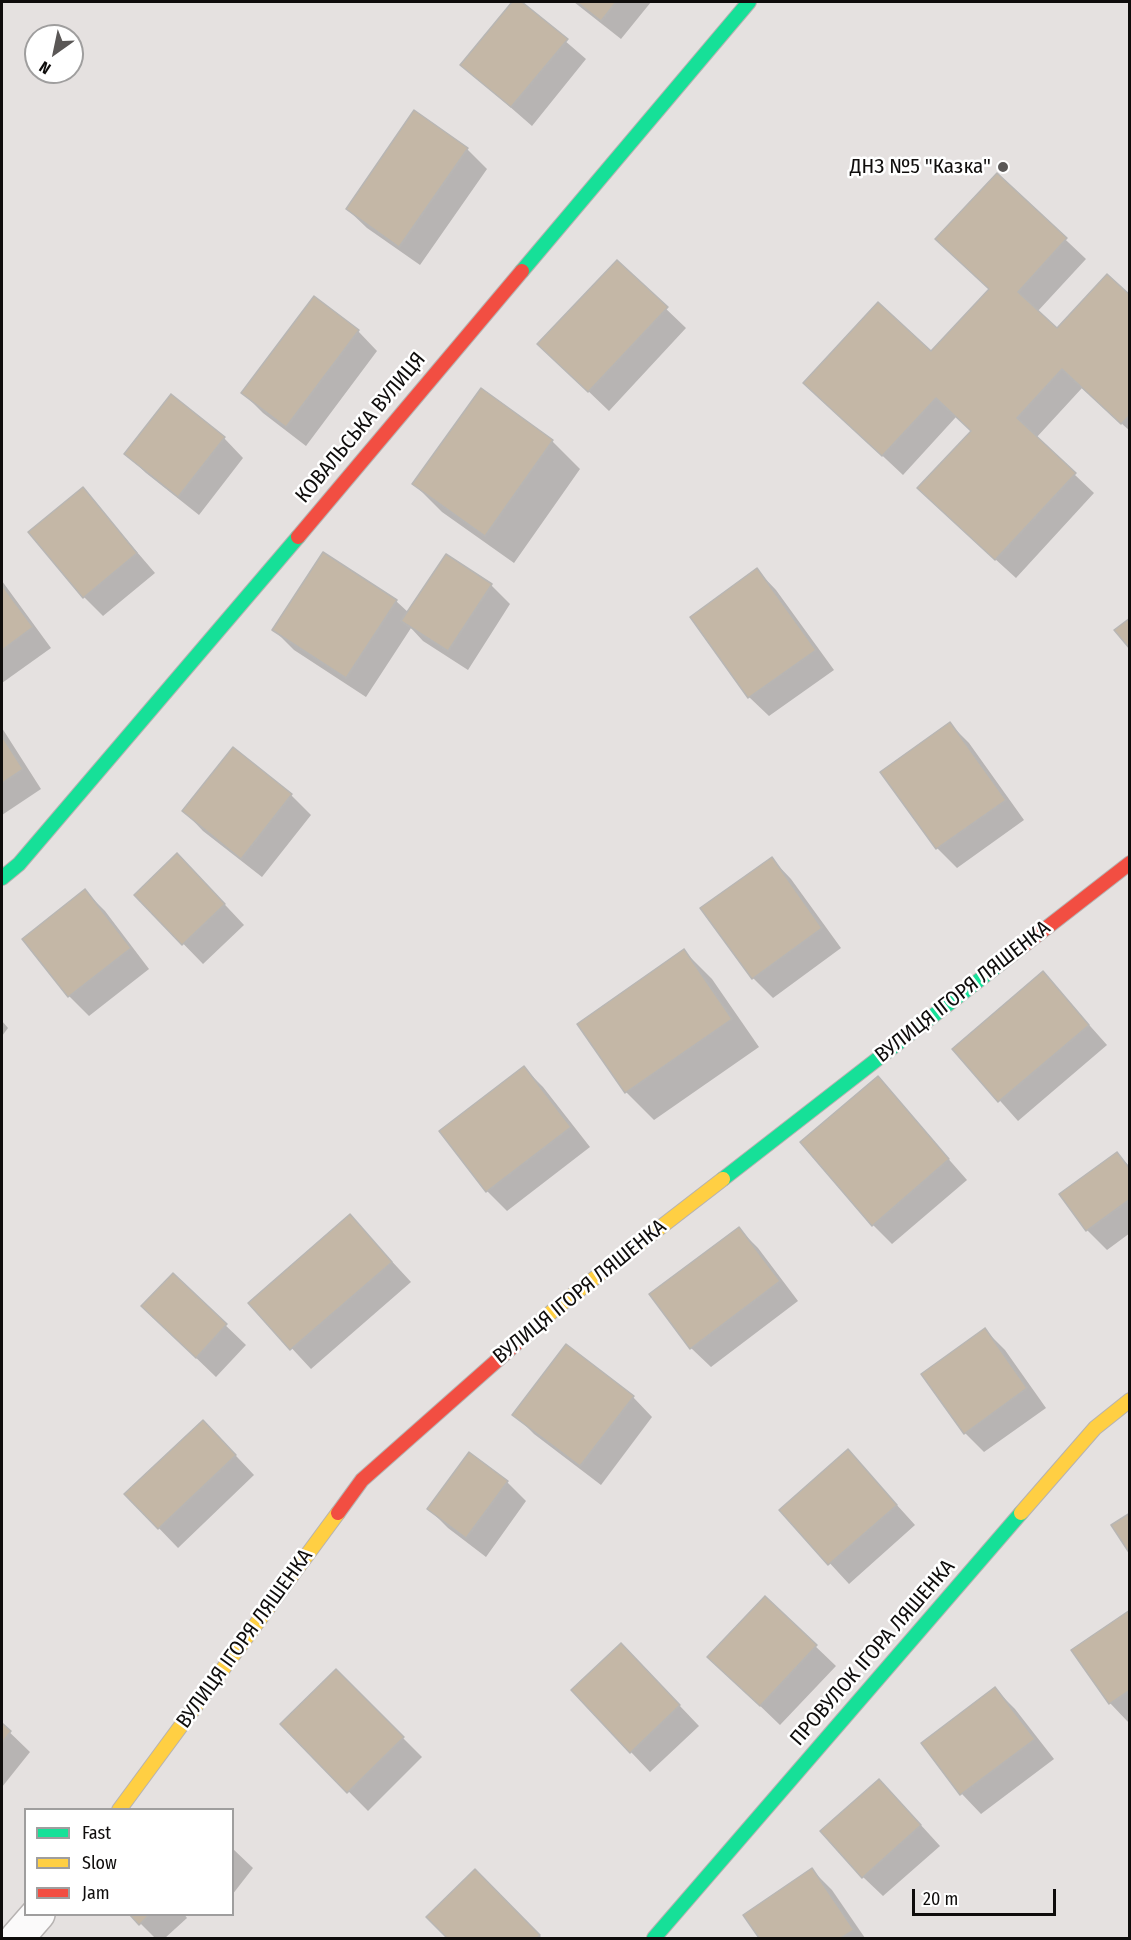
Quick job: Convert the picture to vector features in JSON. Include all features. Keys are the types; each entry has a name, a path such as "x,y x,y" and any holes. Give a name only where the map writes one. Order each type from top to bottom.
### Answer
{"street":[{"name":"КОВАЛЬСЬКА ВУЛИЦЯ","path":"2,878 19,864 176,681 749,2"},
{"name":"ВУЛИЦЯ ІГОРЯ ЛЯШЕНКА","path":"120,1808 362,1480 556,1308 1130,863"},
{"name":"ПРОВУЛОК ІГОРА ЛЯШЕНКА","path":"654,1938 1095,1428 1130,1400"},
{"path":"17,1938 36,1916"}],"building":[{"path":"512,2 522,2 568,39 511,107 460,65"},
{"path":"577,2 616,2 601,21"},
{"path":"414,110 468,148 399,247 346,209"},
{"path":"997,173 1067,238 1018,292 1057,328 1107,274 1130,295 1130,415 1121,424 1062,369 1017,418 1076,473 995,560 917,488 971,431 936,398 882,456 803,383 878,302 931,351 989,289 935,239"},
{"path":"617,260 668,307 588,392 537,344"},
{"path":"314,296 359,330 286,427 241,393"},
{"path":"481,388 553,440 485,536 412,484"},
{"path":"171,394 225,437 178,497 124,454"},
{"path":"83,487 137,553 83,598 28,532"},
{"path":"323,552 397,600 346,678 272,630"},
{"path":"446,554 492,584 448,651 401,621"},
{"path":"757,568 816,650 748,698 690,617"},
{"path":"2,585 33,627 2,650"},
{"path":"1130,618 1130,649 1114,630"},
{"path":"950,722 1006,800 936,849 880,772"},
{"path":"2,736 23,769 2,783"},
{"path":"233,747 292,794 241,859 182,811"},
{"path":"177,853 225,904 182,945 134,895"},
{"path":"772,857 822,928 752,979 700,908"},
{"path":"85,889 131,948 68,997 22,939"},
{"path":"684,949 732,1019 625,1093 577,1024"},
{"path":"1043,971 1089,1025 998,1102 952,1049"},
{"path":"524,1066 571,1127 486,1192 439,1131"},
{"path":"878,1076 949,1159 872,1226 800,1142"},
{"path":"1117,1152 1130,1169 1130,1199 1086,1231 1059,1194"},
{"path":"350,1214 392,1262 290,1350 248,1303"},
{"path":"739,1227 780,1281 690,1349 649,1294"},
{"path":"173,1273 227,1324 196,1358 141,1306"},
{"path":"985,1328 1027,1388 964,1434 921,1374"},
{"path":"566,1344 634,1396 580,1466 512,1415"},
{"path":"203,1420 236,1455 158,1529 124,1494"},
{"path":"848,1449 897,1505 828,1565 779,1510"},
{"path":"469,1452 508,1481 466,1538 427,1509"},
{"path":"1130,1513 1130,1554 1111,1525"},
{"path":"765,1596 817,1645 760,1706 707,1657"},
{"path":"1130,1610 1130,1690 1109,1704 1071,1650"},
{"path":"621,1643 680,1705 630,1753 571,1690"},
{"path":"336,1669 404,1737 347,1793 280,1724"},
{"path":"995,1687 1035,1739 960,1795 921,1743"},
{"path":"2,1723 11,1731 2,1743"},
{"path":"879,1779 921,1825 862,1878 820,1831"},
{"path":"812,1868 854,1930 841,1938 759,1938 743,1915"},
{"path":"475,1869 540,1935 537,1938 447,1938 426,1917"},
{"path":"131,1916 148,1916 139,1925"}],"traffic: fast":[{"path":"522,271 749,2"},
{"path":"2,878 19,864 298,537"},
{"path":"723,1179 1005,960"},
{"path":"654,1938 1021,1513"}],"traffic: slow":[{"path":"519,1341 556,1308 723,1179"},
{"path":"1021,1513 1095,1428 1130,1400"},
{"path":"120,1808 338,1513"}],"traffic: jam":[{"path":"298,537 522,271"},
{"path":"1005,960 1130,863"},
{"path":"338,1513 362,1480 519,1341"}],"place":[{"name":"ДНЗ №5 \"Казка\"","path":"1003,167"}]}
